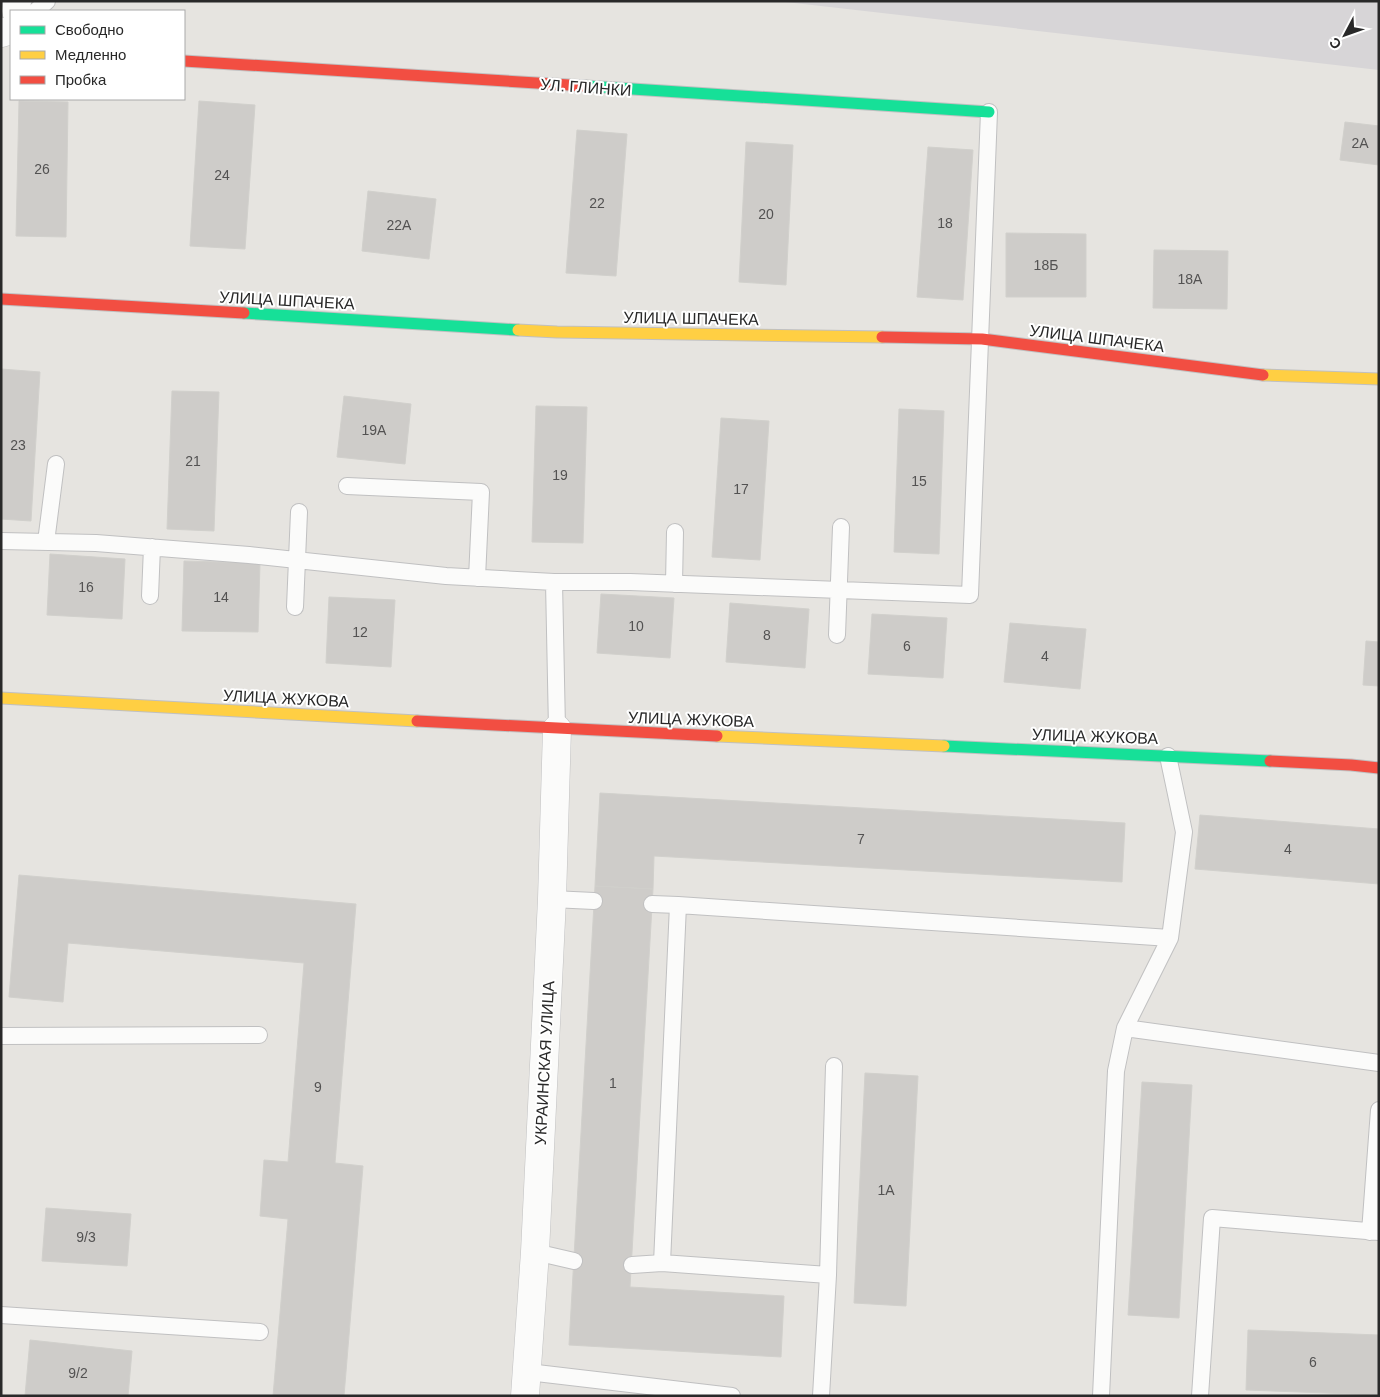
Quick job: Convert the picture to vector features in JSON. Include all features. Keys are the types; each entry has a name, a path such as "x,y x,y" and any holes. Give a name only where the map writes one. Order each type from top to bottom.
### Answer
{"street":[{"name":"УЛ. ГЛИНКИ","path":"185,61 989,112"},
{"name":"УЛИЦА ШПАЧЕКА","path":"1,299 557,332 982,339 1256,375 1379,380"},
{"name":"УЛИЦА ЖУКОВА","path":"1,698 557,729 1168,756 1379,768"},
{"name":"УКРАИНСКАЯ УЛИЦА","path":"527,1384 536,1252 552,899 557,729"}],"lane":[{"path":"37,10 47,1"},
{"path":"1,541 96,543 152,547 477,578 970,595 989,112"},
{"path":"46,542 56,464"},
{"path":"347,486 481,492 477,578"},
{"path":"295,607 299,512"},
{"path":"837,636 841,527"},
{"path":"674,584 675,532"},
{"path":"150,596 152,547"},
{"path":"554,582 557,729"},
{"path":"1101,1396 1116,1071 1125,1028 1170,938 1184,832 1168,756"},
{"path":"552,899 594,901"},
{"path":"652,904 1170,938"},
{"path":"662,1263 678,905"},
{"path":"1125,1028 1379,1063"},
{"path":"1,1036 259,1034"},
{"path":"821,1396 828,1275 834,1066"},
{"path":"1200,1396 1212,1218 1374,1232 1379,1110"},
{"path":"536,1252 574,1261"},
{"path":"632,1265 662,1263 828,1275"},
{"path":"1,1315 260,1332"},
{"path":"527,1384 732,1396"}],"shaded area":[{"path":"777,1 1379,1 1379,70"}],"building":[{"path":"19,101 68,102 66,237 16,236"},
{"path":"199,101 255,105 245,249 190,246"},
{"path":"1345,122 1379,126 1379,165 1340,160"},
{"path":"577,130 627,134 616,276 566,273"},
{"path":"746,142 793,145 786,285 739,282"},
{"path":"928,147 973,150 963,300 917,297"},
{"path":"368,191 436,199 429,259 362,251"},
{"path":"1006,233 1086,234 1086,297 1006,297"},
{"path":"1154,250 1228,251 1227,309 1153,308"},
{"path":"1,369 40,372 31,521 1,519"},
{"path":"172,391 219,392 214,531 167,529"},
{"path":"344,396 411,404 405,464 337,457"},
{"path":"536,406 587,407 583,543 532,542"},
{"path":"899,409 944,411 939,554 894,552"},
{"path":"721,418 769,421 760,560 712,557"},
{"path":"50,554 125,559 122,619 47,615"},
{"path":"184,561 260,563 258,632 182,631"},
{"path":"601,594 674,598 670,658 597,653"},
{"path":"329,597 395,600 391,667 326,663"},
{"path":"730,603 809,609 805,668 726,662"},
{"path":"872,614 947,618 943,678 868,674"},
{"path":"1010,623 1086,629 1080,689 1004,682"},
{"path":"1366,641 1379,642 1379,686 1363,685"},
{"path":"600,793 1125,823 1122,882 654,856 653,889 595,886"},
{"path":"1200,815 1379,829 1379,884 1195,869"},
{"path":"19,875 356,904 335,1163 363,1166 344,1396 273,1396 288,1219 260,1216 264,1160 288,1162 304,963 68,943 63,1002 9,997"},
{"path":"595,886 653,889 630,1287 784,1296 781,1357 569,1345"},
{"path":"865,1073 918,1076 906,1306 854,1303"},
{"path":"1142,1082 1192,1085 1179,1318 1128,1315"},
{"path":"46,1208 131,1214 127,1266 42,1261"},
{"path":"1248,1330 1379,1335 1379,1395 1246,1390"},
{"path":"30,1340 132,1351 128,1396 25,1396"}],"traffic: fast":[{"path":"586,86 989,112"},
{"path":"244,313 518,330"},
{"path":"944,746 1270,761"}],"traffic: slow":[{"path":"518,330 882,337"},
{"path":"1263,375 1379,379"},
{"path":"1,698 417,721"},
{"path":"717,736 944,746"}],"traffic: jam":[{"path":"185,61 586,86"},
{"path":"1,299 244,313"},
{"path":"882,337 982,339 1263,375"},
{"path":"417,721 717,736"},
{"path":"1270,761 1379,768"}]}
